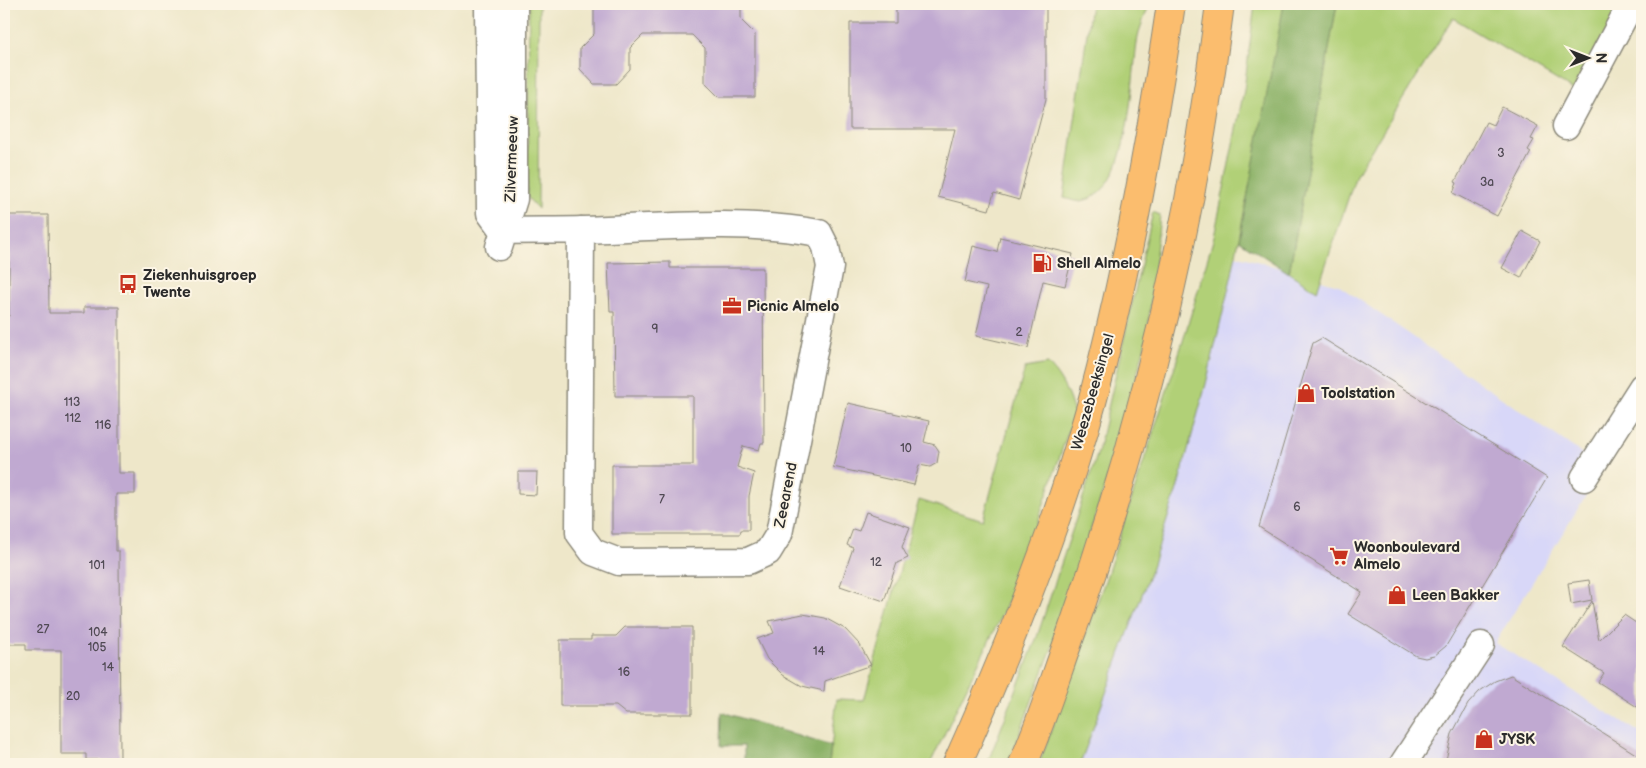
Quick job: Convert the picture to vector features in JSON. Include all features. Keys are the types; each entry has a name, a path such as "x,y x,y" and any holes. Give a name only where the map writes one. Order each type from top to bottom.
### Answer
{"main road":[{"name":"Weezebeeksingel","path":"957,764 1047,542 1090,407 1136,222 1150,147 1171,4"},
{"path":"1023,764 1088,583 1137,426 1165,313 1197,156 1221,6"}],"street":[{"name":"Zilvermeeuw","path":"488,4 490,213 501,239"},
{"name":"Zilvermeeuw","path":"501,239 514,199 514,4"},
{"path":"1566,126 1632,4"},
{"name":"Zeearend","path":"501,239 581,230 669,225 778,226 819,233 826,247 830,267 779,534 768,552 748,562 619,562 593,552 579,533 581,230"},
{"path":"1584,478 1642,387"},
{"path":"1403,764 1481,646"}],"shaded area":[{"name":"Woonboulevard Almelo","path":"1225,252 1338,285 1603,468 1495,643 1642,734 1642,764 1062,764"}],"green space":[{"path":"529,4 539,4 538,209 527,197"},
{"path":"1091,4 1150,4 1139,32 1131,102 1120,156 1110,179 1097,194 1076,201 1064,198"},
{"path":"1255,4 1284,4 1232,274 1206,384 1178,486 1151,570 1080,764 1039,764 1106,578 1183,341 1214,237 1244,90"},
{"path":"1284,4 1337,4 1289,273 1239,240"},
{"path":"1337,4 1638,4 1585,97 1453,18 1356,175 1317,291 1289,273"},
{"path":"1153,212 1160,215 1147,338 1116,450 1064,616 1008,764 987,764 1037,637 1098,452"},
{"path":"1048,364 1064,387 1074,414 1018,581 930,764 829,764 837,699 864,700 919,500 983,520 1025,368"},
{"path":"722,712 831,746 829,764 744,764 744,746 721,746"}],"building":[{"path":"594,4 741,4 741,20 755,34 755,97 719,97 705,83 705,48 692,35 643,35 630,48 630,69 616,84 594,84 580,69 580,48 594,34"},
{"path":"896,4 1046,4 1046,99 1019,200 994,193 989,210 938,197 955,129 850,129 850,23 896,23"},
{"path":"1502,107 1538,126 1531,139 1534,140 1528,150 1531,152 1497,216 1453,193 1457,183 1455,182 1486,122 1493,125"},
{"path":"9,215 48,215 49,313 84,313 84,307 119,307 119,473 135,473 135,494 116,494 116,551 119,551 120,760 86,760 86,754 61,754 61,650 26,650 26,644 4,644 4,316 9,316"},
{"path":"1522,231 1540,241 1521,278 1502,268"},
{"path":"1000,237 1073,254 1065,286 1043,281 1028,348 976,336 987,287 965,282 973,246 997,252"},
{"path":"670,262 670,268 763,268 764,443 761,443 759,450 743,446 737,467 754,473 749,496 749,530 741,530 740,534 612,534 612,465 693,465 693,396 615,396 614,312 610,312 608,263"},
{"path":"1322,338 1547,478 1446,646 1434,656 1425,658 1416,656 1348,614 1362,592 1259,527 1313,343"},
{"path":"848,403 929,421 924,442 935,445 939,451 937,463 930,467 919,465 914,485 833,467"},
{"path":"518,472 537,472 536,495 518,494"},
{"path":"866,512 910,527 902,547 908,558 897,563 884,601 840,586 853,548 847,545 853,529 859,531"},
{"path":"1589,580 1592,600 1571,604 1568,583"},
{"path":"1592,601 1599,640 1624,615 1642,627 1642,710 1598,682 1604,673 1563,647"},
{"path":"803,614 825,618 845,629 860,645 871,665 825,681 824,691 802,686 783,675 767,659 757,639 774,633 769,621"},
{"path":"625,627 692,627 692,714 626,714 616,706 560,706 560,640 591,640 591,636 616,636"},
{"path":"1511,675 1642,758 1642,764 1445,764 1452,734 1468,704 1480,691 1495,681"}],"place":[{"name":"Shell Almelo","path":"1042,263"},
{"name":"Ziekenhuisgroep Twente","path":"128,284"},
{"name":"Picnic Almelo","path":"732,306"},
{"name":"Toolstation","path":"1306,393"},
{"name":"Woonboulevard Almelo","path":"1339,556"},
{"name":"Leen Bakker","path":"1397,595"},
{"name":"JYSK","path":"1484,739"}]}
